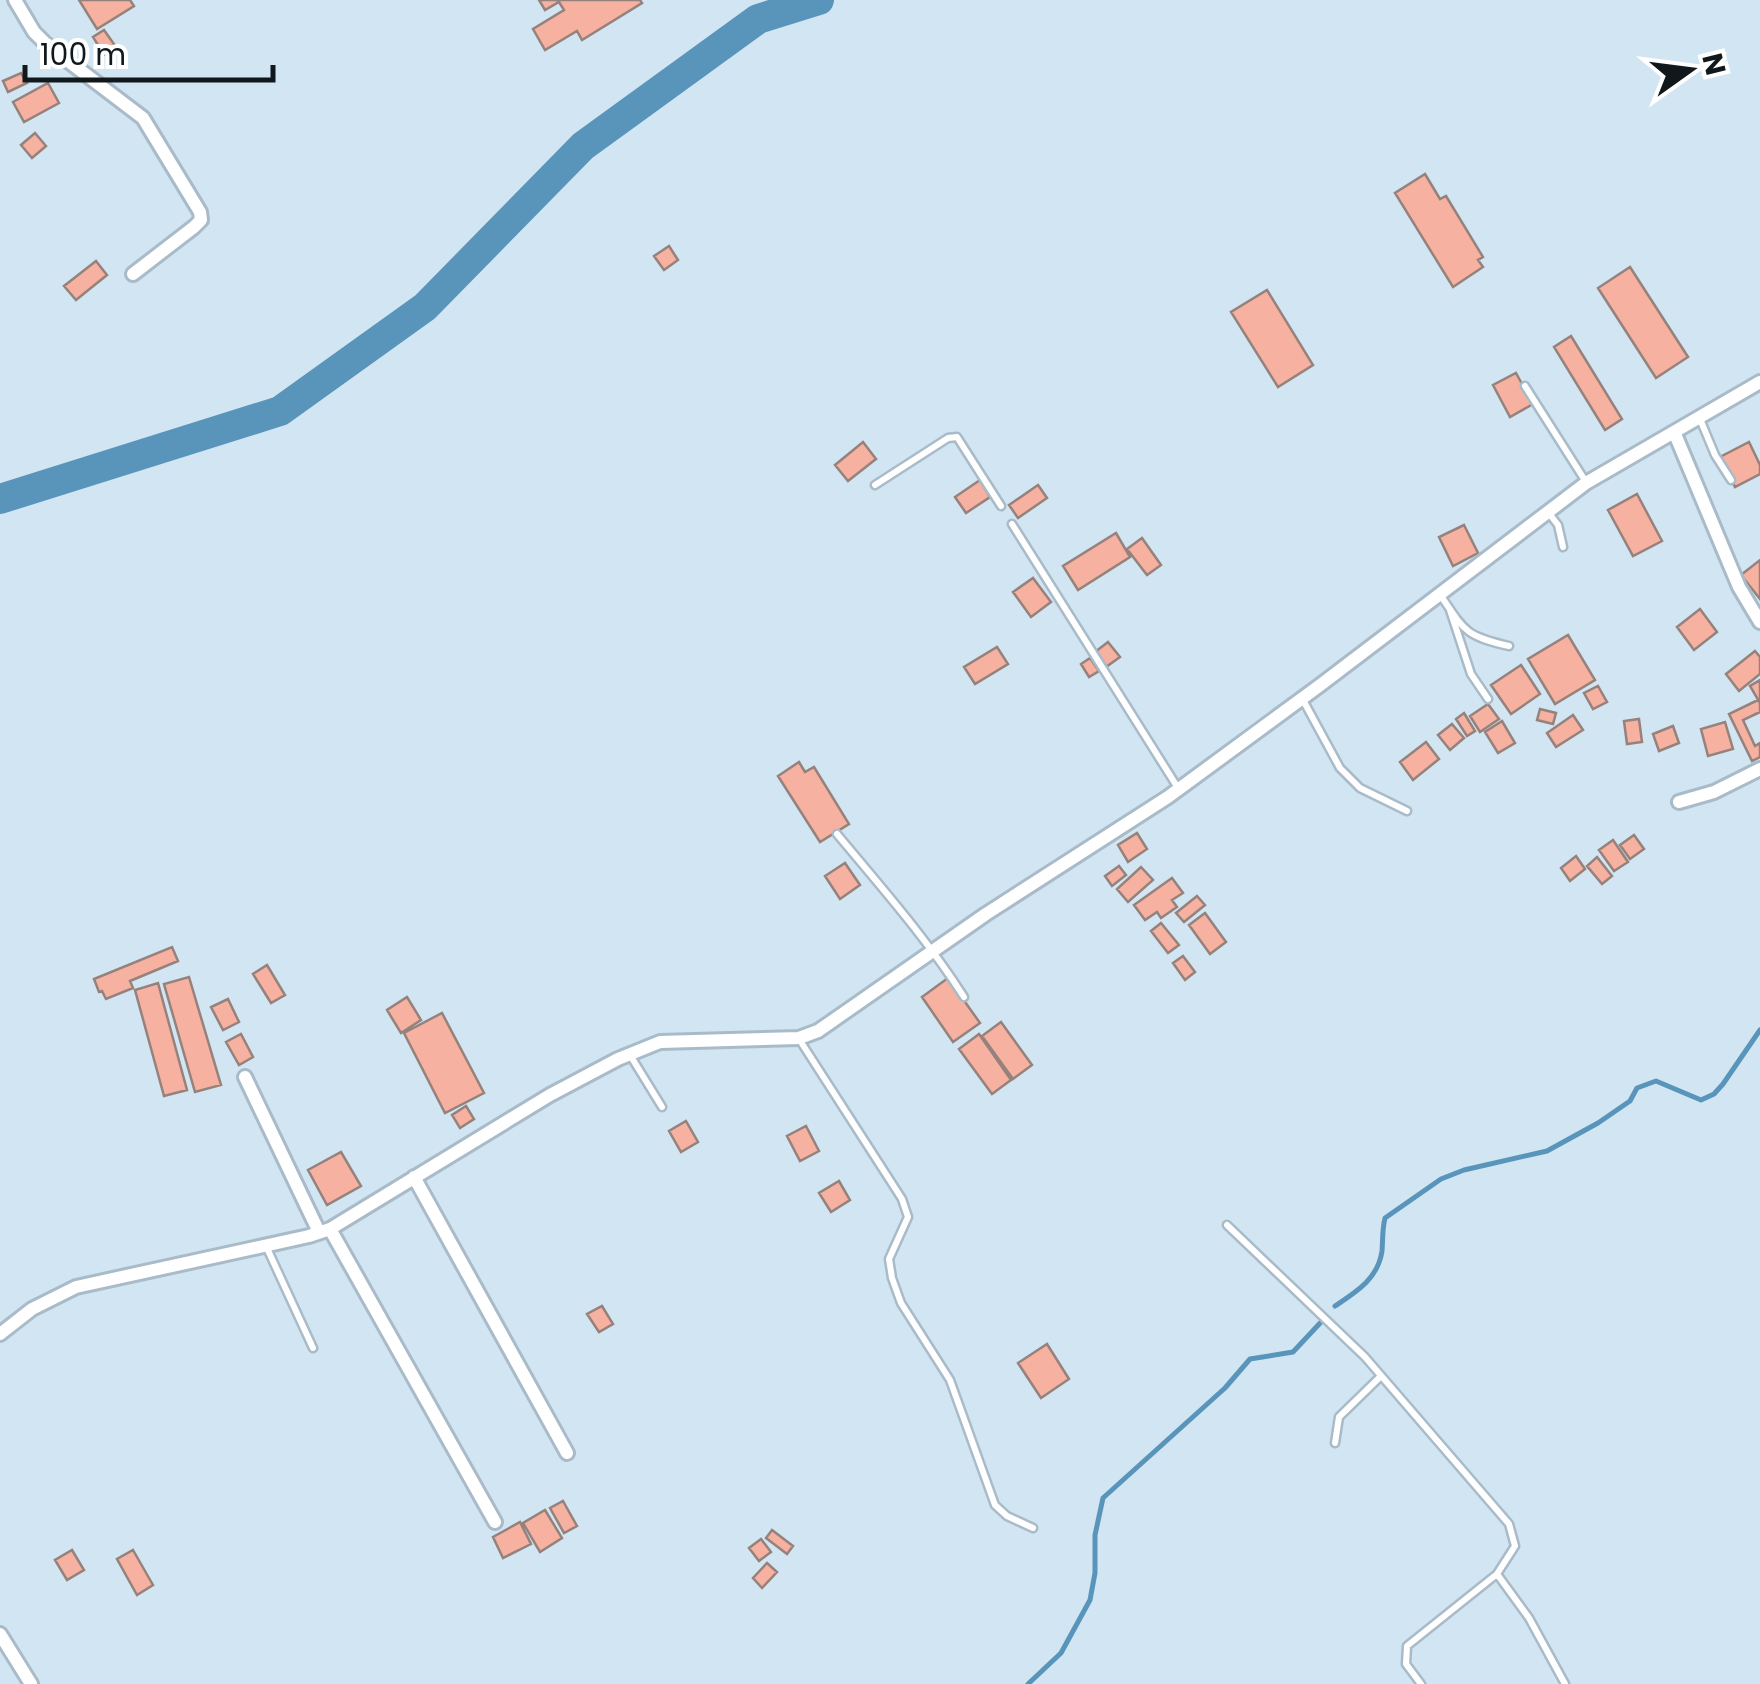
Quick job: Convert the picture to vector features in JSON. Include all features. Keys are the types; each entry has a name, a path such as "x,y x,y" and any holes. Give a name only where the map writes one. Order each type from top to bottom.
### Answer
{"street":[{"path":"15,0 47,45 143,118 200,212 194,227 132,274"},
{"path":"0,1334 32,1309 76,1288 324,1230 550,1095 660,1042 799,1038 818,1030 1178,789 1586,483 1760,382"},
{"path":"1676,434 1739,587 1760,622"},
{"path":"1679,802 1726,787 1760,769"},
{"path":"246,1076 324,1230 494,1522"},
{"path":"414,1177 568,1453"},
{"path":"0,1634 31,1684"}],"lane":[{"path":"1525,386 1586,483"},
{"path":"1700,419 1714,455 1730,480"},
{"path":"875,485 948,438 956,437 1001,506"},
{"path":"1548,511 1558,525 1563,548"},
{"path":"1012,524 1178,789"},
{"path":"1441,595 1460,625 1476,638 1509,646"},
{"path":"1450,610 1471,674 1488,699"},
{"path":"1302,698 1340,768 1360,788 1407,811"},
{"path":"838,834 898,906 920,940 934,950 964,997"},
{"path":"799,1038 902,1200 908,1217 889,1259 892,1278 901,1303 950,1380 995,1504 1007,1516 1033,1528"},
{"path":"629,1054 662,1107"},
{"path":"1227,1226 1382,1376 1509,1524 1515,1546 1497,1574 1407,1646 1406,1664 1421,1684"},
{"path":"266,1245 313,1348"},
{"path":"1335,1442 1339,1417 1382,1376"},
{"path":"1497,1574 1529,1618 1565,1684"}],"building":[{"path":"79,0 130,0 134,6 97,29"},
{"path":"539,0 642,3 582,40 577,31 545,50 533,29 564,10 559,2 545,10"},
{"path":"104,30 116,47 104,55 93,37"},
{"path":"21,73 27,83 8,92 3,81"},
{"path":"48,83 59,103 24,122 13,102"},
{"path":"35,133 46,146 32,158 21,145"},
{"path":"1425,174 1440,199 1446,196 1483,257 1478,260 1483,267 1453,287 1395,193"},
{"path":"669,246 678,260 664,270 654,256"},
{"path":"96,261 107,275 76,300 64,286"},
{"path":"1630,267 1688,357 1656,378 1598,288"},
{"path":"1267,290 1313,365 1278,387 1231,312"},
{"path":"1571,336 1622,419 1605,430 1554,347"},
{"path":"1516,373 1533,404 1510,417 1493,385"},
{"path":"863,442 876,459 848,481 835,465"},
{"path":"1749,442 1760,474 1735,487 1720,457"},
{"path":"980,480 990,497 966,513 955,497"},
{"path":"1038,485 1047,498 1018,518 1009,505"},
{"path":"1637,494 1662,541 1633,556 1608,510"},
{"path":"1464,525 1478,553 1453,566 1439,537"},
{"path":"1116,533 1130,557 1078,590 1063,566"},
{"path":"1142,538 1161,565 1147,575 1127,549"},
{"path":"1760,560 1760,599 1741,575"},
{"path":"1033,578 1051,602 1031,617 1013,592"},
{"path":"1700,609 1717,632 1694,650 1677,627"},
{"path":"1568,635 1595,680 1555,704 1528,659"},
{"path":"1108,642 1120,657 1106,667 1095,652"},
{"path":"997,647 1008,664 975,684 964,667"},
{"path":"1755,651 1760,657 1760,674 1739,691 1726,674"},
{"path":"1090,658 1099,671 1089,677 1081,664"},
{"path":"1521,665 1540,694 1511,714 1491,685"},
{"path":"1760,680 1760,703 1750,686"},
{"path":"1598,686 1607,702 1593,709 1584,693"},
{"path":"1760,699 1760,712 1743,720 1755,746 1760,743 1760,757 1752,761 1729,714"},
{"path":"1488,704 1499,719 1480,732 1470,716"},
{"path":"1540,709 1556,713 1553,724 1537,720"},
{"path":"1464,713 1475,731 1467,736 1456,719"},
{"path":"1573,715 1583,730 1556,747 1547,733"},
{"path":"1639,719 1642,742 1627,744 1624,721"},
{"path":"1502,721 1515,743 1498,753 1485,732"},
{"path":"1725,722 1733,749 1708,756 1701,729"},
{"path":"1452,724 1464,738 1450,750 1438,735"},
{"path":"1673,726 1679,743 1659,751 1653,734"},
{"path":"1426,742 1439,759 1413,780 1400,762"},
{"path":"799,762 805,772 814,767 849,824 820,842 778,776"},
{"path":"1137,833 1147,849 1128,862 1118,845"},
{"path":"1634,835 1644,849 1630,859 1620,845"},
{"path":"1613,840 1628,862 1614,871 1599,850"},
{"path":"1576,856 1585,869 1570,881 1561,868"},
{"path":"1597,857 1612,876 1602,884 1587,866"},
{"path":"845,863 860,885 840,899 825,876"},
{"path":"1119,866 1126,875 1112,886 1105,876"},
{"path":"1141,867 1153,880 1128,902 1117,889"},
{"path":"1172,878 1183,893 1172,900 1177,907 1161,918 1157,912 1145,920 1134,905"},
{"path":"1197,896 1205,905 1184,922 1176,913"},
{"path":"1205,913 1226,942 1210,954 1189,925"},
{"path":"1161,923 1179,945 1168,953 1151,931"},
{"path":"172,947 178,961 130,981 133,988 106,999 99,992 94,979"},
{"path":"1183,956 1195,972 1185,980 1173,963"},
{"path":"267,965 285,995 271,1003 253,974"},
{"path":"189,977 221,1085 195,1092 164,984"},
{"path":"948,978 980,1023 953,1042 922,997"},
{"path":"158,983 187,1090 164,1096 135,990"},
{"path":"407,997 421,1020 401,1033 387,1010"},
{"path":"228,999 239,1022 223,1030 211,1007"},
{"path":"442,1013 484,1093 445,1113 404,1033"},
{"path":"1001,1022 1032,1065 1013,1079 982,1036"},
{"path":"241,1034 253,1057 239,1065 226,1042"},
{"path":"979,1034 1011,1080 992,1094 959,1049"},
{"path":"466,1106 474,1119 460,1128 452,1115"},
{"path":"686,1121 698,1142 681,1152 669,1131"},
{"path":"806,1126 819,1151 800,1161 787,1136"},
{"path":"341,1152 361,1186 327,1205 308,1170"},
{"path":"839,1181 850,1200 831,1212 819,1193"},
{"path":"602,1306 613,1324 599,1332 587,1314"},
{"path":"1047,1344 1069,1379 1041,1398 1018,1363"},
{"path":"563,1501 577,1526 564,1533 550,1508"},
{"path":"545,1510 562,1538 540,1552 523,1523"},
{"path":"520,1522 531,1544 503,1558 493,1537"},
{"path":"772,1530 793,1546 787,1554 766,1538"},
{"path":"761,1539 771,1552 759,1561 749,1548"},
{"path":"72,1550 84,1570 67,1580 55,1560"},
{"path":"133,1550 153,1585 137,1595 117,1559"},
{"path":"767,1563 777,1572 762,1588 753,1578"}],"waterway":[{"path":"0,499 280,411 425,307 583,146 758,19 819,0"},
{"path":"1335,1306 1365,1284 1376,1269 1385,1218 1441,1179 1547,1151 1630,1101 1637,1088 1656,1081 1701,1100 1714,1094 1760,1030"},
{"path":"1028,1684 1061,1653 1090,1600 1095,1535 1103,1498 1225,1388 1250,1359 1293,1352 1322,1321"}]}
